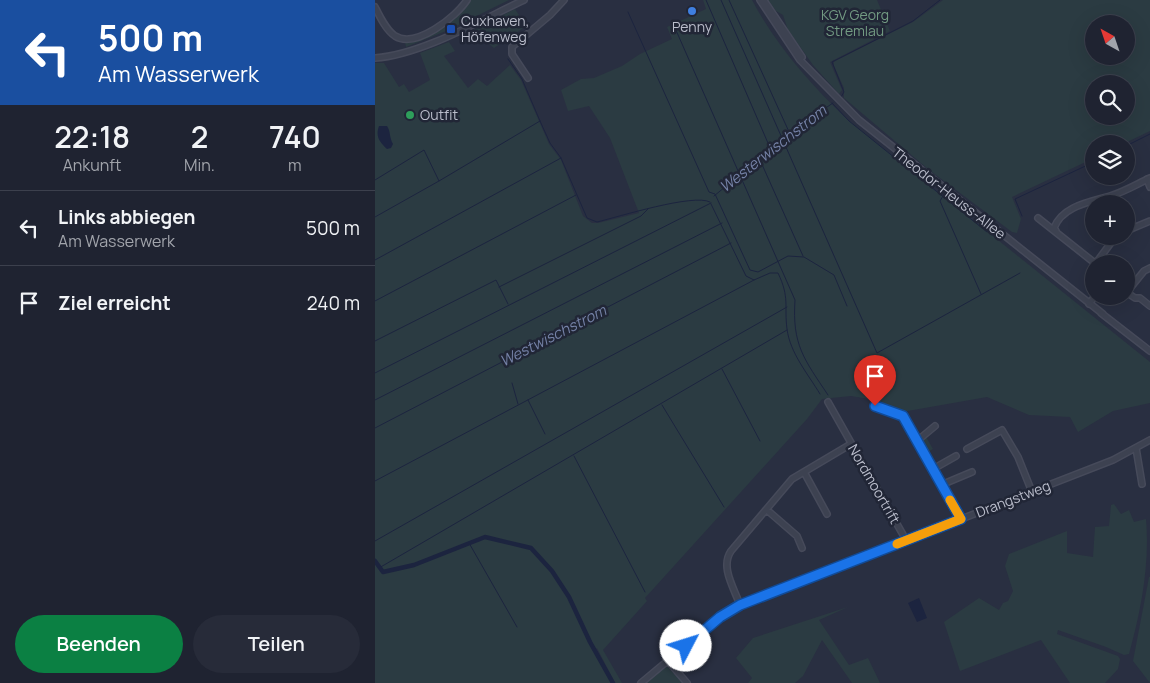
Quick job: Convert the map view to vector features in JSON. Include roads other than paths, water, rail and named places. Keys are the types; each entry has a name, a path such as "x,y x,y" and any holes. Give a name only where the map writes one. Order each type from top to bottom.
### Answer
{"street":[{"path":"375,7 391,33 403,40 411,40 443,23 467,0"},
{"path":"375,58 406,52 432,42 524,0"},
{"path":"528,78 512,54 512,47 550,15 564,0"},
{"name":"Theodor-Heuss-Allee","path":"762,0 776,23 814,74 835,97 879,138 1085,300"},
{"path":"1056,231 1054,228 1056,222 1064,212 1110,196 1148,179 1150,187"},
{"path":"1038,218 1086,255"},
{"path":"1135,227 1150,221"},
{"path":"1135,282 1144,271 1150,268"},
{"path":"1135,298 1140,298 1150,306"},
{"name":"Theodor-Heuss-Allee","path":"1091,305 1150,351"},
{"name":"Nordmoortrift","path":"827,402 907,540"},
{"path":"875,406 903,416 961,519"},
{"path":"917,441 935,426"},
{"path":"967,449 1003,430 1018,457 1032,492"},
{"name":"Drangstweg","path":"641,683 720,617 740,605 1113,460 1150,440"},
{"path":"740,605 726,569 727,557 792,479 851,444"},
{"path":"1137,448 1142,484"},
{"path":"933,469 956,456"},
{"path":"804,472 827,514"},
{"path":"941,485 972,472"},
{"path":"767,510 797,536 802,548"},
{"path":"668,661 687,683"}],"water":[{"path":"379,126 387,126 393,144 391,148 387,149 379,139"},
{"path":"919,598 927,618 917,622 908,603"}],"waterway":[{"path":"706,0 771,150"},
{"path":"721,0 877,353 1020,273"},
{"path":"729,0 790,134"},
{"name":"Westerwischstrom","path":"841,97 844,92 832,62 913,21 940,0"},
{"name":"Westerwischstrom","path":"628,12 709,192 715,194 750,270 758,272 788,256 804,257 834,275 847,306"},
{"path":"675,28 795,300 796,329 801,351 828,395"},
{"path":"508,59 522,79 550,143 561,158 587,218 597,222 673,203 701,200 710,202"},
{"path":"832,103 849,121 987,232"},
{"name":"Westerwischstrom","path":"714,196 802,124 833,103"},
{"path":"375,180 424,150 439,181 540,121"},
{"path":"1135,142 1150,134"},
{"path":"375,260 561,158"},
{"path":"760,160 803,256"},
{"path":"1022,216 1015,199 1085,166"},
{"path":"375,217 439,181"},
{"path":"375,301 576,195"},
{"path":"943,196 940,201 981,294"},
{"path":"375,373 711,203"},
{"path":"711,204 746,276 754,280 770,273 778,273 784,289 789,338 800,363 820,394"},
{"path":"499,287 641,216 648,209"},
{"path":"375,400 722,223"},
{"name":"Westwischstrom","path":"375,428 731,243"},
{"path":"375,341 496,280 508,304"},
{"path":"375,481 754,280"},
{"path":"375,541 787,307"},
{"path":"379,568 787,330"},
{"path":"722,369 760,441"},
{"path":"512,383 518,404"},
{"path":"528,400 545,434"},
{"path":"662,405 724,507"},
{"path":"574,456 645,592"},
{"path":"375,561 383,572 414,565 485,537 531,548 552,571 569,597 590,642 613,683"},
{"path":"469,543 517,627"}],"place":[{"name":"Penny","path":"692,11"},
{"name":"Cuxhaven, Höfenweg","path":"451,29"},
{"name":"Outfit","path":"410,115"}],"park label":[{"name":"KGV Georg Stremlau","path":"855,24"}]}
